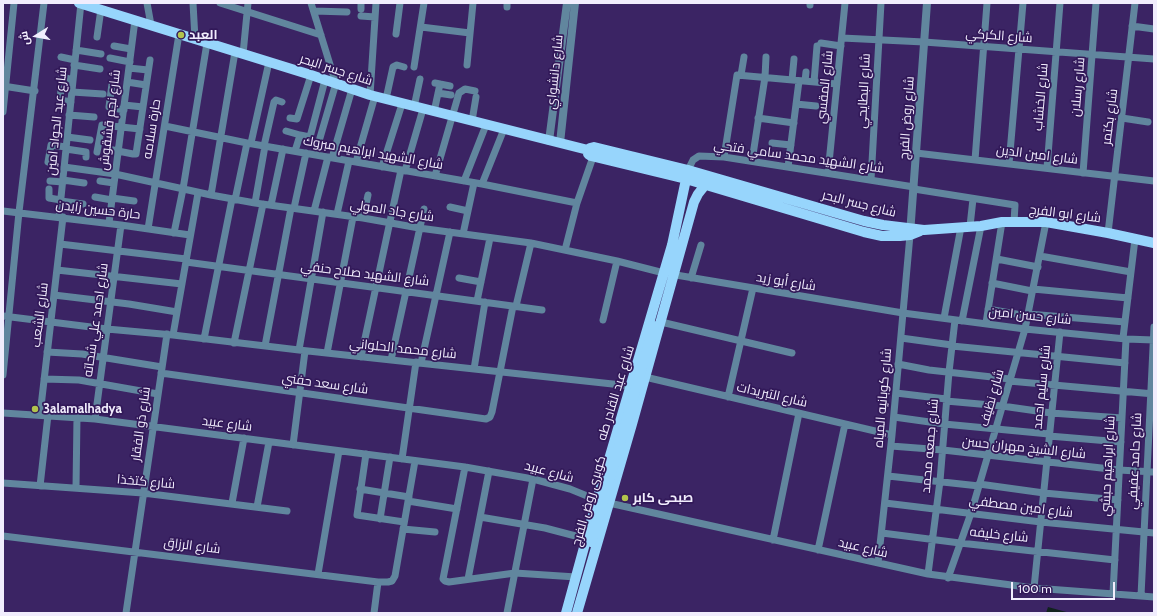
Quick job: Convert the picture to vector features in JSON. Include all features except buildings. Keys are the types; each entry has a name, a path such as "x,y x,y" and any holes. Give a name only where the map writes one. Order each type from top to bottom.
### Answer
{"main road":[{"name":"شارع جسر البحر","path":"80,3 402,104 554,142 590,154 590,148 594,147 687,174 911,232"},
{"name":"شارع جسر البحر","path":"687,174 706,184 864,232 887,236 924,230"},
{"name":"شارع عبد القادر طه","path":"578,613 645,377 669,274 672,245 687,174"},
{"name":"شارع عبد القادر طه","path":"566,613 597,500 656,304 669,274 694,202 706,184"},
{"path":"684,191 692,189 698,194"},
{"name":"شارع ابو الفرج","path":"924,230 981,226 1002,222 1046,222 1154,243"},
{"name":"كوبرى روض الفرج","path":"572,613 657,324 656,304"},
{"name":"كوبرى روض الفرج","path":"572,613 591,551 600,537"}],"street":[{"path":"3,112 4,86 14,3"},
{"path":"3,374 6,316 35,91 44,3"},
{"name":"شارع عبد الجواد امين","path":"61,217 61,201 80,3"},
{"path":"147,3 152,25"},
{"path":"193,3 195,39"},
{"path":"220,3 321,35"},
{"path":"211,195 221,137 248,12 248,3"},
{"path":"311,3 336,83 315,155"},
{"path":"337,214 372,95 376,3"},
{"path":"396,34 400,3"},
{"path":"414,67 424,3"},
{"path":"467,65 474,3"},
{"name":"شارع دانشواي","path":"554,142 567,3"},
{"name":"شارع دانشواي","path":"554,142 575,3"},
{"name":"شارع المقسي","path":"828,173 845,3"},
{"name":"شارع البطايحي","path":"871,180 881,3"},
{"name":"شارع روض الفرج","path":"911,232 927,3"},
{"path":"975,160 987,3"},
{"path":"1009,164 1023,3"},
{"name":"شارع الخشاب","path":"1047,168 1060,3"},
{"name":"شارع رسلان","path":"1083,173 1096,3"},
{"name":"شارع بكتمر","path":"1108,233 1135,3"},
{"path":"97,37 101,9"},
{"path":"361,9 375,17"},
{"path":"314,11 347,12"},
{"name":"شارع نجم قشقوش","path":"109,223 135,20"},
{"path":"1132,26 1154,29"},
{"path":"421,27 470,33"},
{"name":"حارة سلامه","path":"148,229 180,34"},
{"name":"شارع الكركي","path":"842,38 924,42 1154,59"},
{"path":"174,233 183,189 207,42"},
{"path":"814,82 819,45 841,46"},
{"path":"114,46 131,49"},
{"path":"76,50 101,54"},
{"path":"61,57 75,63 100,69"},
{"path":"724,156 739,75 744,57"},
{"path":"752,161 765,77 766,57"},
{"path":"110,58 148,70"},
{"path":"788,167 799,81 794,59"},
{"path":"108,149 135,154 137,152 150,60"},
{"path":"204,339 218,266 269,62"},
{"path":"386,99 393,66 397,65 404,67"},
{"path":"799,81 806,72"},
{"path":"290,118 297,120 311,75"},
{"path":"739,75 837,84"},
{"path":"62,77 73,80"},
{"path":"361,357 389,223 418,108 420,79"},
{"path":"286,131 310,137 325,80"},
{"path":"127,82 146,85"},
{"path":"434,112 438,93 438,83 450,86"},
{"path":"112,84 109,107 143,108"},
{"path":"4,86 35,91"},
{"path":"61,89 60,100 71,102"},
{"path":"314,211 352,89"},
{"path":"435,176 460,91 465,89 476,94 472,121"},
{"path":"72,92 103,94"},
{"path":"438,93 451,95"},
{"path":"255,203 264,146 274,102 276,100 282,102"},
{"path":"382,167 402,104"},
{"path":"796,104 816,106"},
{"path":"69,115 94,117"},
{"path":"758,118 794,122"},
{"path":"1122,118 1148,122"},
{"path":"464,181 486,125"},
{"path":"97,152 101,126 140,129"},
{"name":"شارع الشهيد ابراهيم مبروك","path":"165,126 264,146 577,202"},
{"path":"463,234 468,212 478,184 504,129"},
{"path":"295,151 300,135"},
{"path":"67,137 90,140"},
{"path":"772,143 791,145"},
{"path":"48,162 51,145 86,151 86,157"},
{"path":"271,205 283,149"},
{"path":"265,346 293,208 306,153"},
{"name":"شارع امين الدين","path":"916,153 1154,181"},
{"path":"565,250 590,154"},
{"name":"شارع الشهيد محمد سامي فتحي","path":"687,174 693,160 699,156 724,156 1015,205 1014,222"},
{"name":"شارع جاد المولي","path":"64,168 115,174 198,193 255,203 530,243 617,261 669,274"},
{"path":"50,181 84,183"},
{"path":"100,181 114,183"},
{"path":"49,189 49,198 83,204"},
{"name":"شارع ذو الفقار","path":"126,613 161,370 177,312 198,193"},
{"path":"363,218 368,195"},
{"path":"95,197 134,201"},
{"path":"944,318 973,199"},
{"path":"234,342 263,204"},
{"path":"450,206 468,212"},
{"path":"391,360 424,209"},
{"name":"حارة حسين زايدن","path":"3,210 190,235"},
{"path":"293,445 300,392 302,350 311,279 323,212"},
{"name":"شارع الشعب","path":"40,486 44,415 44,379 60,244 61,217"},
{"path":"327,353 353,217"},
{"path":"986,324 1002,222"},
{"name":"شارع نظيف","path":"948,578 971,513 1025,329 1046,222"},
{"name":"شارع احمد علي شحاته","path":"95,419 121,225"},
{"name":"شارع جمعه محمد","path":"928,574 940,481 952,346 981,226"},
{"path":"402,459 409,407 418,363 436,295 450,232"},
{"name":"شارع كوبانيه المياه","path":"878,563 894,417 911,232"},
{"path":"477,301 490,238"},
{"name":"شارع ابراهيم حبشي","path":"1113,594 1124,391 1124,322 1135,239"},
{"path":"500,372 514,306 530,243"},
{"name":"شارع الشهيد صلاح حنفي","path":"60,244 186,260 218,266 542,310"},
{"path":"691,278 701,245"},
{"path":"1040,256 1131,272"},
{"path":"997,259 1038,267"},
{"path":"603,320 617,261"},
{"path":"57,270 182,284"},
{"name":"شارع أبو زيد","path":"669,274 904,313"},
{"path":"459,278 481,282"},
{"path":"992,284 1033,290 1128,298"},
{"path":"728,397 753,288"},
{"path":"54,295 177,312"},
{"path":"474,369 485,302"},
{"path":"988,309 1028,315 1124,322"},
{"name":"شارع حسن امين","path":"904,313 1025,329 1153,340"},
{"name":"شارع محمد الحلواني","path":"6,316 107,329 170,334 361,357 631,386"},
{"path":"657,324 792,353"},
{"name":"شارع حامد عفيفي","path":"1141,596 1144,532 1150,472 1154,327"},
{"name":"شارع سليم احمد","path":"1034,588 1060,332"},
{"path":"901,338 952,346 1125,363"},
{"name":"شارع سعد حفني","path":"47,352 82,354 161,370 486,419 491,415 500,372"},
{"path":"898,364 923,369 1009,380 1152,394"},
{"name":"شارع التبريدات","path":"645,377 892,435"},
{"path":"44,379 79,380 100,385 158,394"},
{"path":"896,392 946,400 1051,413 1122,418"},
{"name":"شارع عبيد","path":"3,413 95,419 465,467 533,479 570,489 597,500 609,503 948,578 1034,588 1154,597"},
{"path":"773,540 799,413"},
{"path":"76,488 77,417"},
{"path":"894,417 944,424 1121,442"},
{"path":"818,550 845,424"},
{"path":"232,504 244,438"},
{"path":"257,507 269,442"},
{"name":"شارع الشيخ مهران حسن","path":"891,446 943,450 1047,463 1150,472"},
{"path":"318,574 339,451"},
{"path":"366,454 356,514 358,516 380,519 435,532"},
{"path":"380,519 390,457"},
{"path":"374,613 378,582 388,582 394,579 415,461"},
{"path":"465,467 443,579 447,582 514,573 576,577"},
{"path":"468,579 489,471"},
{"path":"888,476 1118,500"},
{"path":"507,613 533,479"},
{"name":"شارع كتخذا","path":"3,483 143,493 287,511"},
{"path":"360,489 457,509"},
{"name":"شارع امين مصطفي","path":"885,503 1041,522 1154,533"},
{"path":"480,517 524,524 587,539"},
{"name":"شارع خليفه","path":"882,533 1115,560"},
{"name":"شارع الرزاق","path":"3,536 378,582"}],"shaded area":[{"path":"1048,607 1070,613 1046,613"}],"place":[{"name":"العبد","path":"181,35"},
{"name":"3alamalhadya","path":"35,409"},
{"name":"صبحى كابر","path":"625,498"}]}
